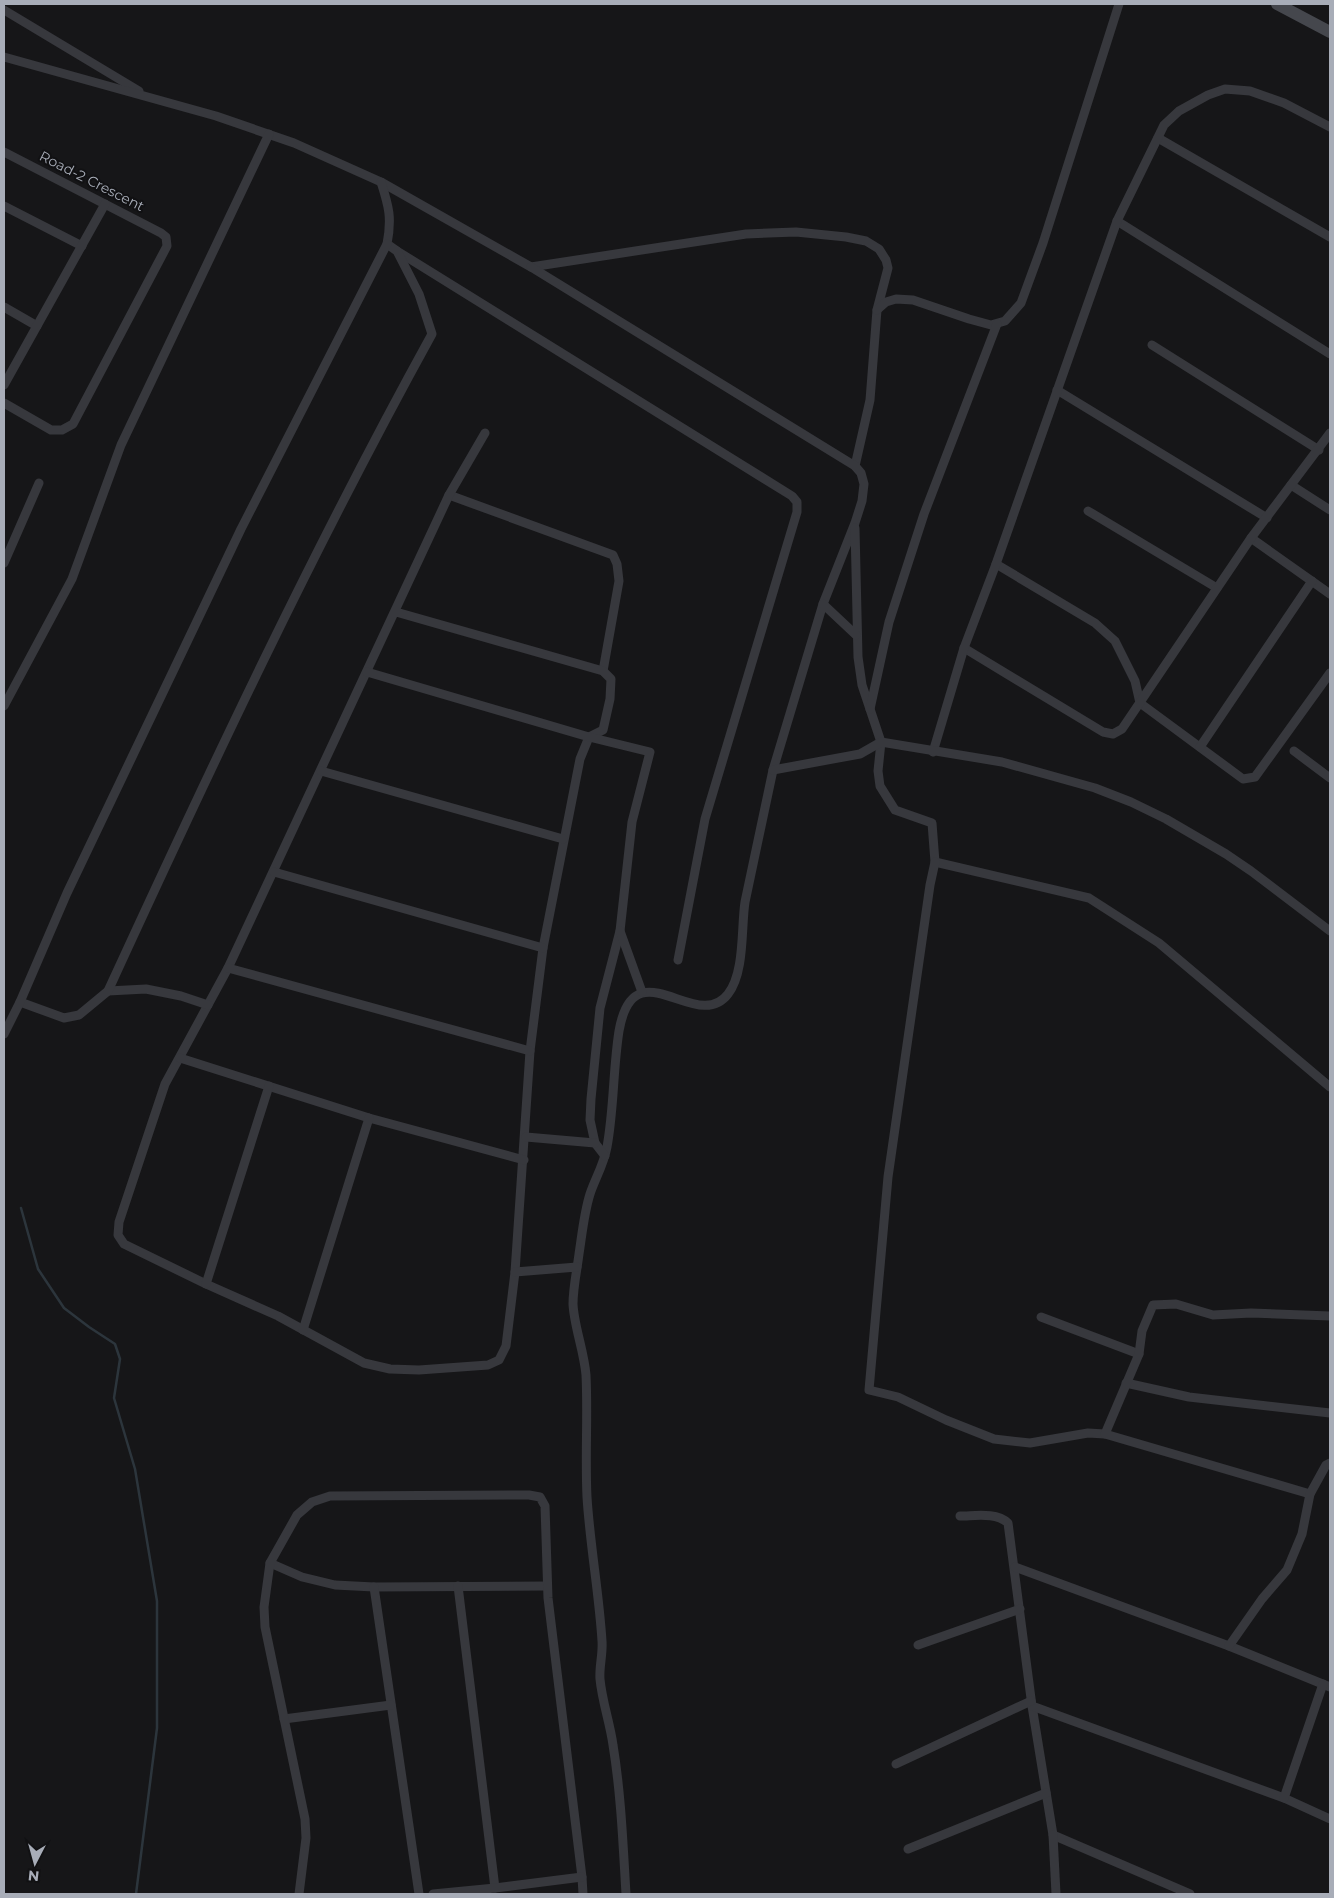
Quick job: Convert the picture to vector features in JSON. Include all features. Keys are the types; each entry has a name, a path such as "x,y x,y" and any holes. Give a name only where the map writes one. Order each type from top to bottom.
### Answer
{"main road":[{"path":"1277,4 1330,32"}],"street":[{"path":"870,710 889,622 924,514 998,324 1011,315 1021,303 1043,243 1119,4"},
{"path":"4,10 153,99"},
{"path":"4,58 216,116 294,143 381,182 531,266 586,302 855,466 861,473 864,484 862,501 823,604 773,770 745,902 742,920 743,942 734,982 727,995 716,1004 703,1005 653,992 642,992 634,996 629,1005 620,1029 605,1156 590,1195 578,1266 573,1302 586,1375 587,1499 603,1644 600,1679 613,1745 621,1815 626,1894"},
{"path":"933,752 964,648 996,564 1117,221 1164,125 1179,111 1208,95 1225,89 1250,91 1284,103 1330,127"},
{"path":"4,706 72,579 121,445 269,134"},
{"path":"1158,138 1330,237"},
{"name":"Road-2 Crescent","path":"4,152 161,233 166,237 167,246 73,424 62,430 51,430 4,403"},
{"path":"4,1034 72,884 241,529 387,244 391,226 390,212 381,182"},
{"path":"4,385 105,204"},
{"path":"4,206 82,246"},
{"path":"1117,221 1330,354"},
{"path":"531,266 746,234 796,232 846,237 866,241 879,249 886,260 888,268 877,310 870,400 855,466"},
{"path":"387,244 775,485 792,496 797,502 797,512 705,819 678,960"},
{"path":"20,1002 64,1018 79,1015 108,991 270,647 376,436 432,334 419,294 397,251"},
{"path":"877,310 886,302 896,299 913,300 981,323 998,324"},
{"path":"4,307 38,326"},
{"path":"1152,344 1319,450"},
{"path":"1057,390 1267,518"},
{"path":"396,612 604,671 610,679 610,699 603,730 588,737 580,759 543,948 530,1052 526,1137 515,1272 506,1346 499,1360 488,1365 419,1370 390,1369 364,1363 278,1316 206,1284 124,1244 118,1235 118,1222 166,1084 228,968 396,612 449,495 485,433"},
{"path":"964,648 1103,732 1113,734 1122,729 1251,538 1330,433"},
{"path":"4,563 39,483"},
{"path":"1291,485 1330,510"},
{"path":"449,495 613,556 617,564 619,581 604,671"},
{"path":"1088,511 1217,588"},
{"path":"855,523 856,635 862,685 881,742 878,771 880,786 895,810 932,824 935,862 930,885 888,1177 869,1390 898,1397 946,1420 994,1439 1030,1443 1078,1434 1105,1434 1310,1494"},
{"path":"1251,538 1330,594"},
{"path":"996,564 1095,623 1115,641 1135,681 1140,703 1243,779 1255,777 1330,673"},
{"path":"1200,747 1312,581"},
{"path":"823,604 856,635"},
{"path":"367,672 588,737 650,752 632,822 620,931 600,1008 590,1099 590,1120 595,1143 605,1156"},
{"path":"773,770 860,754 881,742 1002,762 1095,788 1131,802 1166,819 1226,854 1330,931"},
{"path":"1294,751 1330,778"},
{"path":"321,771 563,839"},
{"path":"935,862 1089,898 1159,943 1330,1087"},
{"path":"274,872 543,948"},
{"path":"620,931 642,992"},
{"path":"228,968 530,1052"},
{"path":"108,991 146,989 181,996 208,1005"},
{"path":"180,1058 369,1118 524,1160"},
{"path":"206,1284 269,1086"},
{"path":"303,1330 369,1118"},
{"path":"526,1137 595,1143"},
{"path":"515,1272 578,1266"},
{"path":"1105,1434 1139,1354 1142,1331 1153,1305 1176,1304 1214,1314 1251,1313 1330,1316"},
{"path":"1041,1317 1139,1354"},
{"path":"1126,1383 1189,1397 1330,1413"},
{"path":"1230,1646 1262,1599 1287,1570 1302,1534 1310,1494 1326,1465 1330,1463"},
{"path":"298,1894 306,1838 305,1819 265,1626 264,1607 270,1562 297,1515 312,1502 330,1496 529,1495 540,1497 545,1506 547,1586 583,1894"},
{"path":"960,1516 996,1516 1003,1518 1008,1523 1032,1703 1053,1835 1056,1894"},
{"path":"270,1562 302,1576 335,1586 547,1586"},
{"path":"1015,1567 1230,1646 1326,1685 1284,1798"},
{"path":"458,1586 495,1888"},
{"path":"374,1587 420,1894"},
{"path":"918,1645 1020,1608"},
{"path":"896,1764 1032,1703 1284,1798 1330,1819"},
{"path":"284,1719 391,1705"},
{"path":"908,1849 1046,1793"},
{"path":"1053,1835 1190,1894"},
{"path":"434,1894 582,1877"}],"waterway":[{"path":"21,1208 38,1269 64,1308 115,1344 120,1359 114,1398 135,1469 157,1601 157,1728 136,1894"}]}
